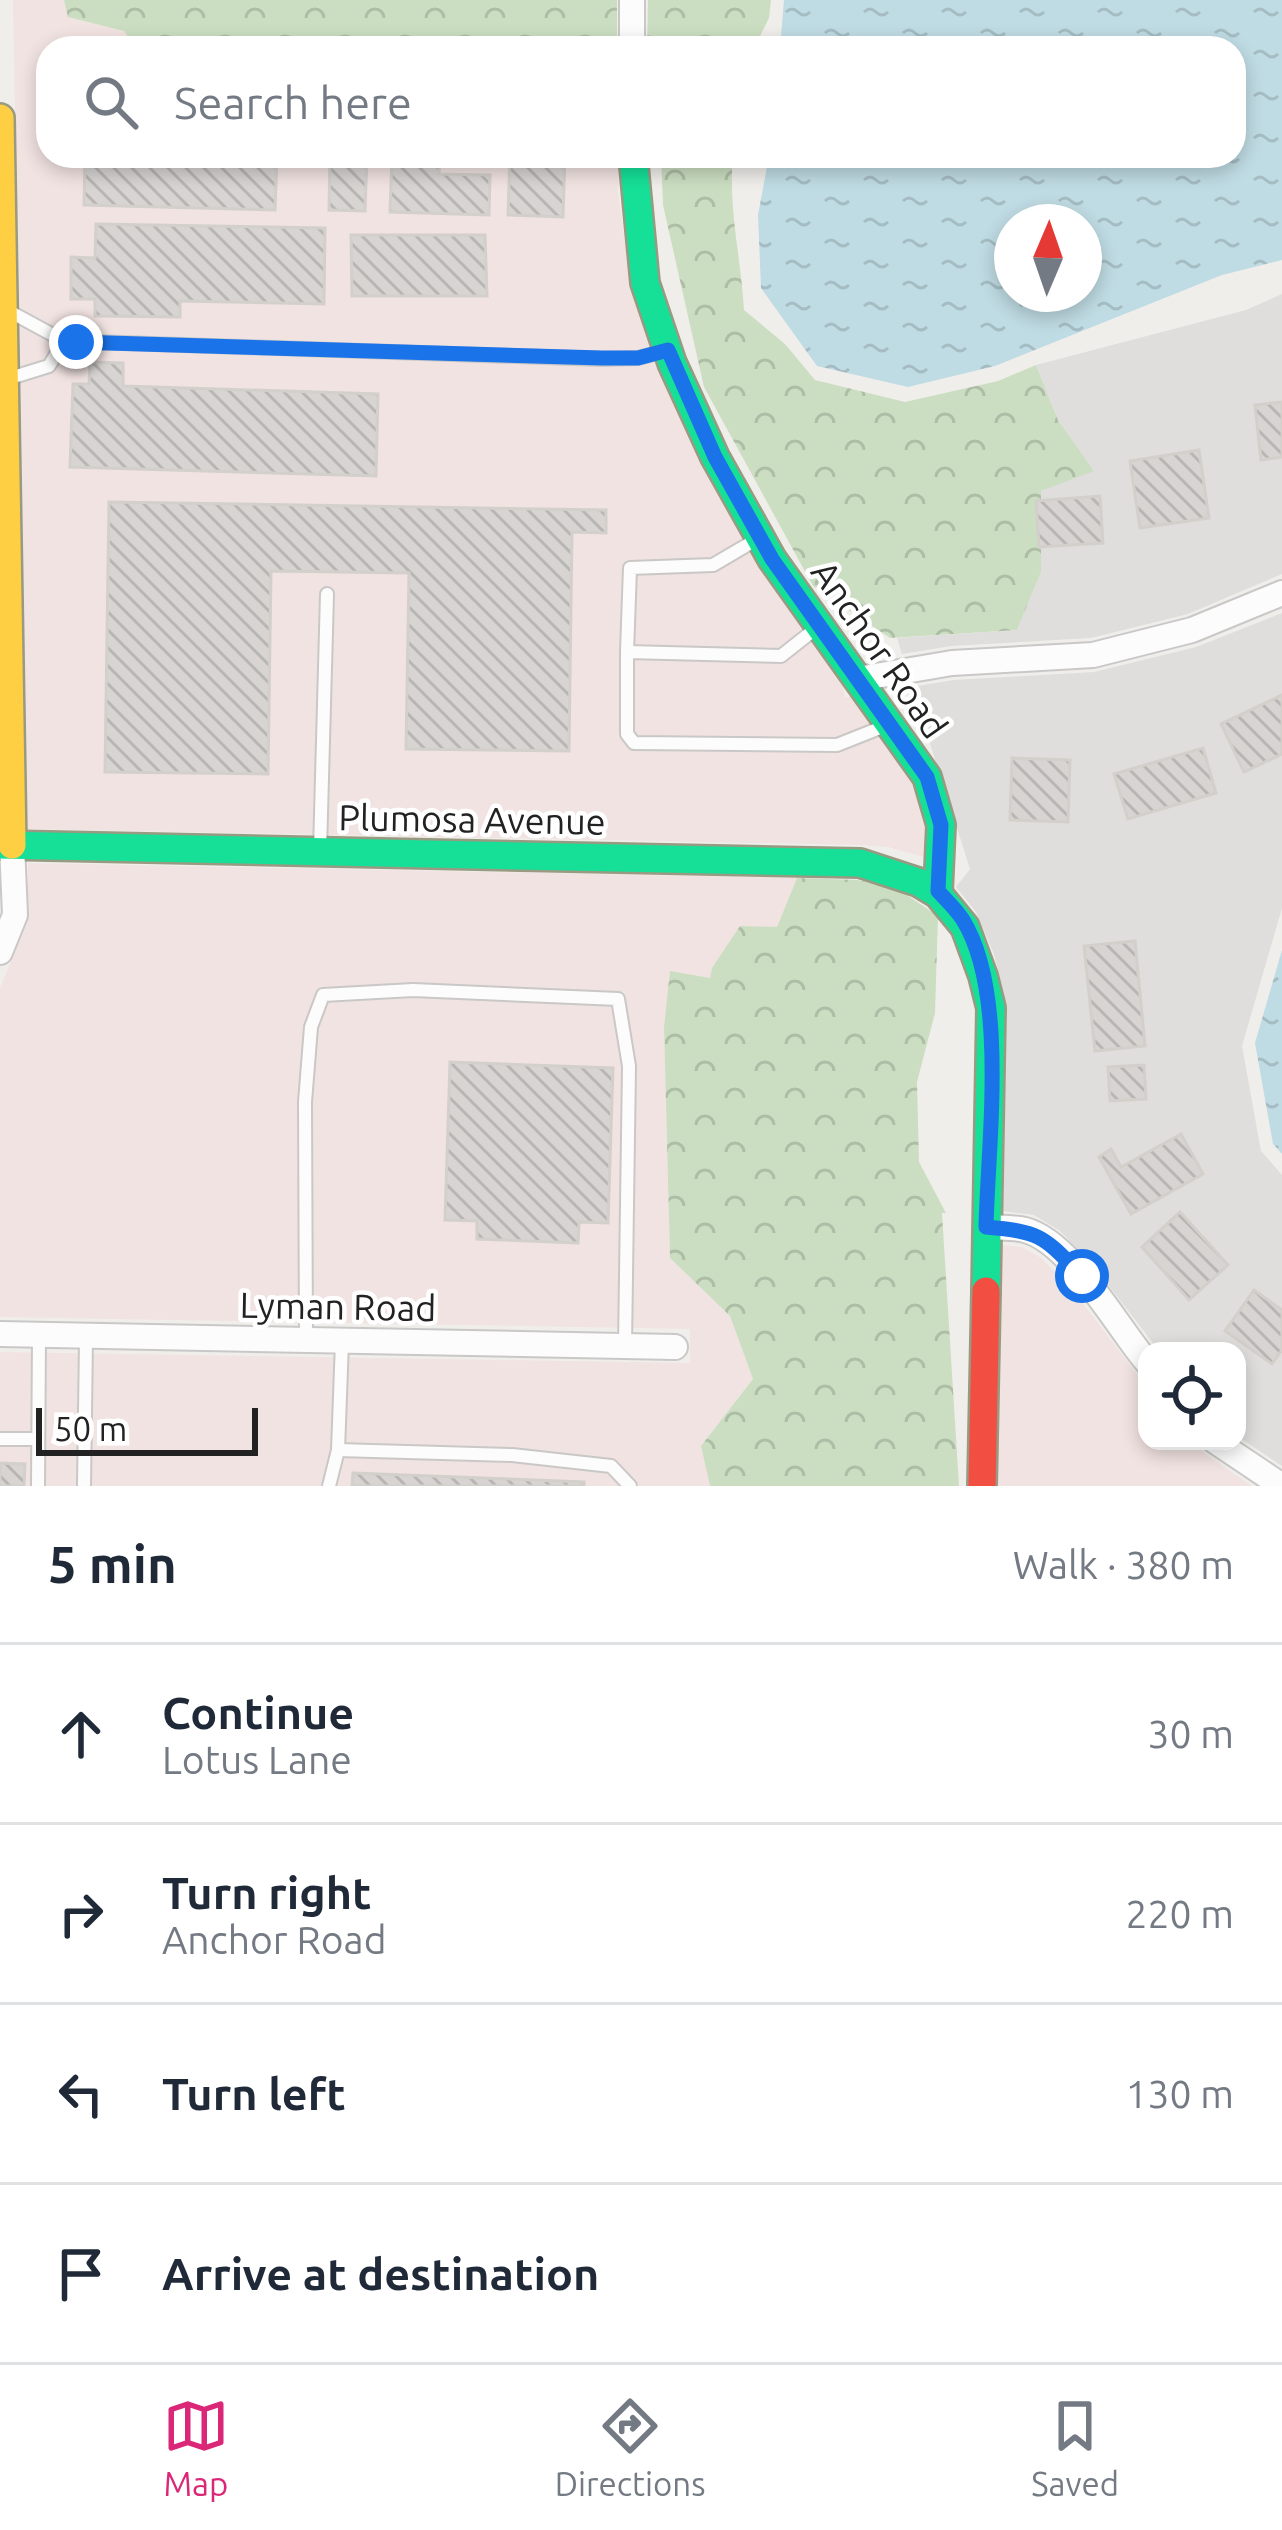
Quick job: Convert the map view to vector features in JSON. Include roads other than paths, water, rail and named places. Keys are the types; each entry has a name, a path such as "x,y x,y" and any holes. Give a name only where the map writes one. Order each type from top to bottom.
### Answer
{"street":[{"path":"632,0 632,36"},
{"path":"0,118 6,379 6,845 15,915 0,952"},
{"name":"Anchor Road","path":"632,168 646,283 668,350 715,457 760,537 927,777 941,825 938,891"},
{"path":"858,679 952,663 1093,655 1192,630 1282,593"},
{"name":"Plumosa Avenue","path":"6,845 860,862 903,873 938,891"},
{"path":"938,891 963,920 991,1008 982,1486"},
{"path":"986,1227 1027,1230 1049,1243 1082,1276 1138,1350"},
{"name":"Lyman Road","path":"0,1334 675,1347"},
{"path":"1228,1450 1282,1486"}],"lane":[{"path":"4,309 64,341 602,358 638,358 668,350"},
{"path":"6,379 49,366 64,341"},
{"path":"760,537 713,565 630,568 627,734 634,742 838,745 890,724"},
{"path":"320,853 327,594"},
{"path":"627,652 781,656 820,626"},
{"path":"306,1341 305,1102 311,1027 323,994 413,990 618,1000 628,1066 625,1346"},
{"path":"38,1486 39,1335"},
{"path":"84,1486 86,1338"},
{"path":"328,1486 338,1450 342,1342"},
{"path":"0,1438 38,1439"},
{"path":"338,1450 512,1456 611,1466 629,1486"}],"water":[{"path":"784,0 1282,0 1282,260 1222,275 995,366 908,387 817,366 761,288 758,215 767,168 1246,168 1246,36 781,36"},
{"path":"1282,950 1282,1154 1273,1144 1255,1043"}]}
